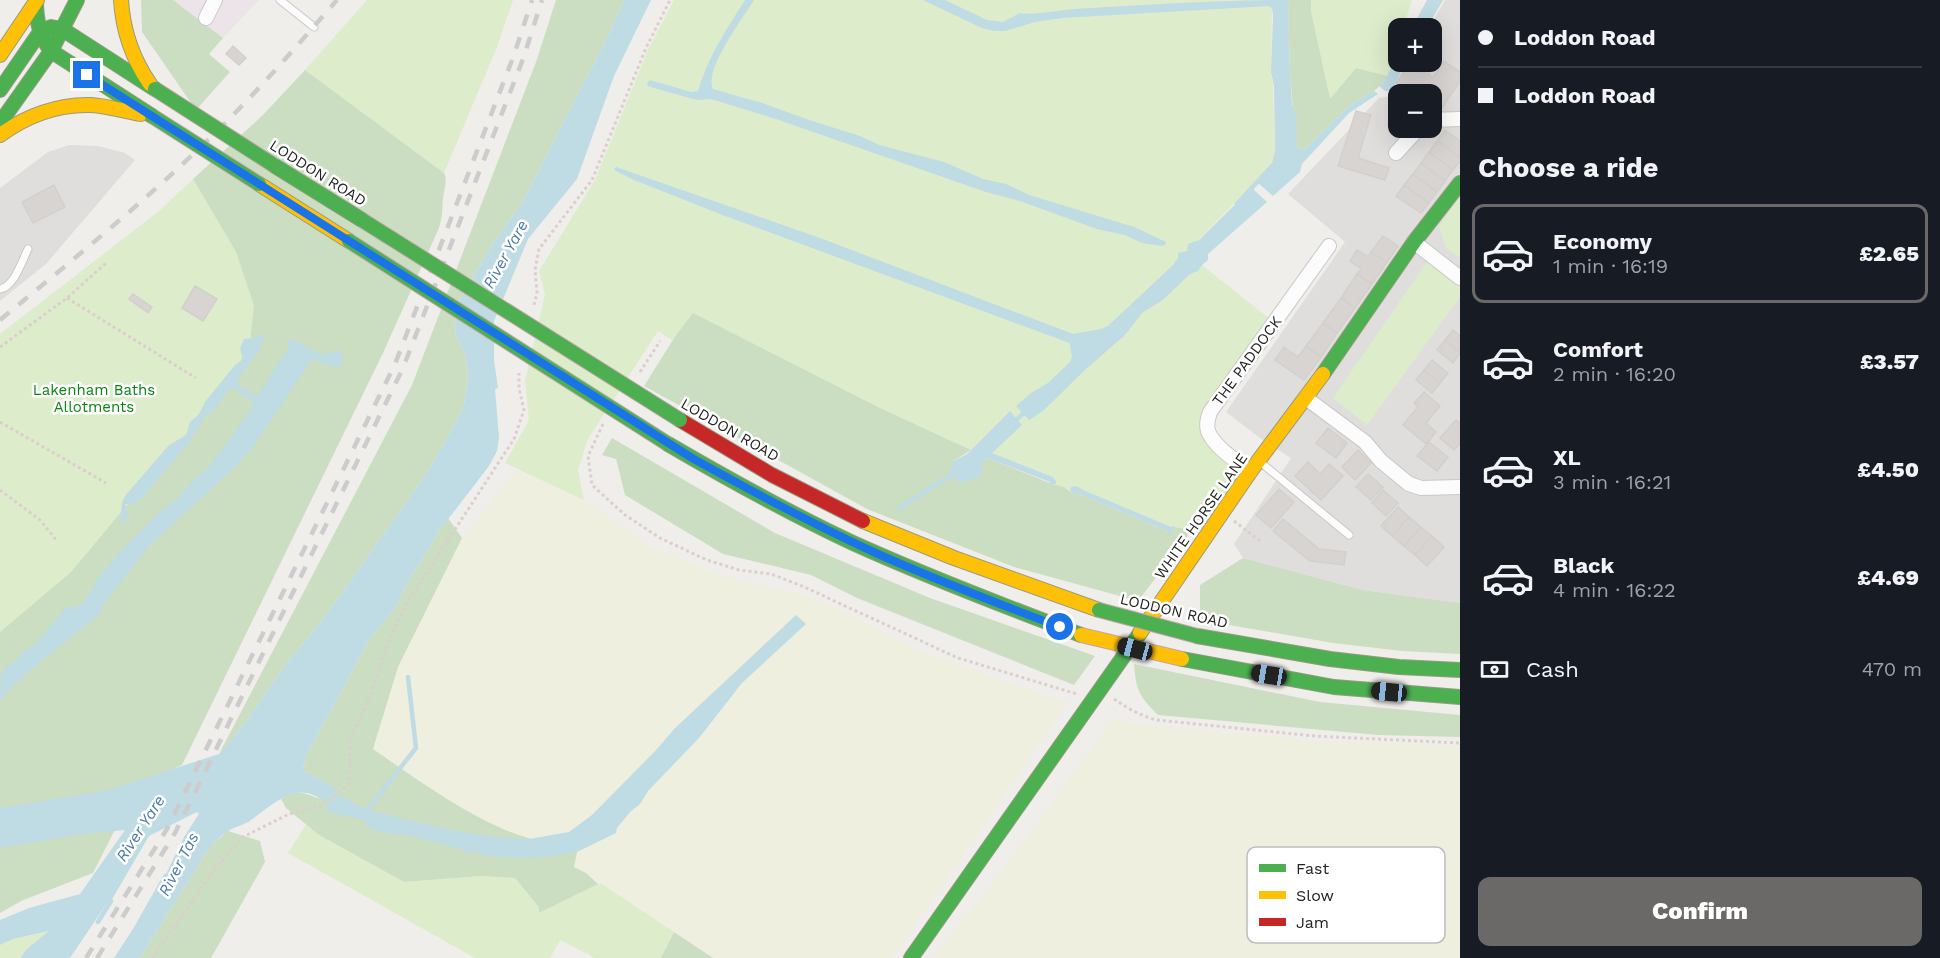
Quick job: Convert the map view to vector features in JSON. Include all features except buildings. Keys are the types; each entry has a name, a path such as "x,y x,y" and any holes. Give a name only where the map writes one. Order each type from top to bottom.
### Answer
{"main road":[{"path":"37,0 36,17 42,40 51,51 668,444 773,503 877,554 955,587 1081,635 1182,659 1334,687 1460,697"},
{"path":"0,55 37,0"},
{"path":"0,123 51,51 77,0"},
{"path":"121,0 126,40 138,67 155,89"},
{"path":"0,90 40,32 51,27 62,29"},
{"name":"LODDON ROAD","path":"62,29 275,166 680,420 784,480 868,523 947,555 1099,610 1197,636 1330,659 1399,667 1460,670"},
{"path":"0,135 12,126 39,113 66,106 92,105 152,116"},
{"name":"WHITE HORSE LANE","path":"910,958 1414,242 1460,183"}],"street":[{"path":"206,18 216,0"},
{"path":"1442,120 1460,119"},
{"path":"1396,153 1410,138"},
{"path":"1414,242 1460,278"},
{"name":"THE PADDOCK","path":"1255,467 1214,441 1208,431 1207,421 1210,412 1329,246"},
{"path":"1306,398 1365,442 1381,461 1409,484 1421,488 1460,487"}],"lane":[{"path":"280,0 314,27"},
{"path":"0,289 6,288 11,282 28,249"},
{"path":"1255,467 1349,536"}],"path":[{"path":"537,293 535,270 539,249 592,180 646,48 670,0"},
{"path":"0,347 67,298 106,263"},
{"path":"67,298 196,378"},
{"path":"637,377 660,341"},
{"path":"152,958 215,869 243,837 289,814 324,805 349,784 351,739 401,615 514,439 524,410 519,388 519,373"},
{"path":"605,421 588,456 592,485 625,515 660,538 707,560 739,570 771,574 802,586 958,658 1093,701"},
{"path":"0,422 106,483"},
{"path":"0,490 40,520 57,541"},
{"path":"1223,512 1260,541"},
{"path":"1101,689 1124,706 1157,720 1314,736 1460,743"}],"shaded area":[{"path":"173,0 259,0 223,38"},
{"path":"1445,0 1460,0 1460,603 1363,590 1243,558 1234,544 1291,458 1226,412 1345,242 1288,194 1379,98 1388,97 1388,138 1442,138 1442,84 1399,84 1405,72 1442,72 1442,18 1435,18"},
{"path":"69,145 98,146 125,153 135,160 46,264 0,301 0,188 48,152"}],"green space":[{"path":"141,0 173,0 223,38 209,54 230,72 196,110 142,32"},
{"path":"367,0 513,0 497,47 444,173 305,70"},
{"path":"556,0 624,0 609,34 522,203 493,243 454,309 456,336 466,357 468,376 464,405 426,474 342,593 288,661 242,727 219,754 412,385 536,62"},
{"path":"674,0 1272,0 1271,72 1275,151 1271,167 1187,251 1271,320 1203,414 1243,470 1221,506 1197,523 1192,530 1173,526 1172,528 1077,486 1071,487 1070,490 1056,484 1053,477 992,453 1010,412 971,450 880,408 693,313 672,340 658,331 588,439 578,470 584,500 505,463 529,420 525,381 545,294 539,271 595,180 648,50"},
{"path":"1288,0 1311,0 1311,11 1330,99 1356,68 1387,76 1374,91 1349,106 1302,150 1296,143 1290,74"},
{"path":"1311,0 1412,0 1406,18 1388,18 1389,72 1387,76 1356,68 1330,100 1311,11"},
{"path":"305,70 444,173 446,182 439,228 383,353 182,765 147,781 124,812 93,873 21,901 0,913 0,632 71,572 232,379 250,341 254,305 236,252 193,179 262,116"},
{"name":"Lakenham Baths Allotments","path":"193,179 236,252 255,305 250,341 232,379 71,572 0,632 0,334 159,211"},
{"path":"1460,197 1460,258 1446,248 1439,226"},
{"path":"1427,262 1460,285 1460,297 1367,425 1333,398"},
{"path":"693,313 880,408 971,450 952,462 982,464 987,458 1169,532 1170,537 1175,527 1192,530 1138,601 1014,567 867,509 644,386 676,335"},
{"path":"612,438 775,533 930,598 1095,656 1074,685 857,598 811,575 723,554 625,495 616,459 602,455"},
{"path":"517,470 581,498 651,547 719,575 792,592 840,609 916,650 1050,697 1069,701 892,958 713,958 572,866 577,852 616,833 617,828 630,812 640,804 648,791 699,738 742,683 805,624 710,696 674,729 592,815 569,832 529,839 501,828 446,799 373,749 398,667 462,538"},
{"path":"448,518 462,538 398,667 373,749 436,792 486,821 521,836 577,852 574,867 586,873 598,884 539,913 538,906 515,878 481,876 404,882 319,835 286,808 281,799 298,793 323,800 331,785 304,771 306,756 371,637 396,607 405,587"},
{"path":"1243,558 1363,590 1460,603 1460,654 1402,651 1333,643 1200,620 1200,585"},
{"path":"1134,664 1320,702 1460,715 1460,737 1378,735 1158,715 1140,692"},
{"path":"1112,721 1313,740 1460,747 1460,958 933,958 1002,871"},
{"path":"306,825 319,835 404,882 481,876 515,878 538,906 538,913 602,884 674,932 661,958 595,958 560,940 550,958 475,958 288,853"},
{"path":"228,831 260,841 265,862 211,958 140,958 206,853"},
{"path":"51,931 27,949 20,958 0,958 0,945 13,939"},
{"path":"674,932 713,958 661,958"}],"water":[{"path":"624,0 651,0 614,76 577,179 528,239 494,321 494,360 498,388 495,389 499,438 497,451 489,466 439,531 405,587 396,607 371,637 306,756 304,771 331,785 338,793 325,803 305,793 286,796 249,822 223,835 206,853 140,958 114,958 166,874 184,837 199,814 197,812 149,836 111,901 107,903 70,958 20,958 27,949 49,931 13,939 0,945 0,920 29,908 80,894 125,830 84,834 0,848 0,808 108,790 219,754 242,727 288,661 342,593 426,474 449,435 464,405 468,376 466,357 456,336 454,309 493,243 522,203 609,34"},
{"path":"745,0 754,0 719,57 711,80 713,89 860,136 879,145 944,162 983,179 1006,184 1029,195 1134,227 1166,244 1162,246 1142,243 1125,235 1097,229 1020,201 986,192 776,119 711,99 697,100 647,86 650,80 691,92 698,91 712,55"},
{"path":"923,0 945,0 987,20 1003,22 1020,13 1181,3 1288,0 1292,104 1297,121 1296,143 1298,148 1302,150 1307,147 1349,106 1374,91 1378,94 1349,113 1302,164 1300,172 1273,196 1257,182 1271,167 1275,151 1274,86 1271,72 1273,15 1269,6 1062,18 1035,22 1005,31 994,31 982,28"},
{"path":"1427,0 1443,0 1433,18 1417,18"},
{"path":"1389,72 1401,72 1395,84 1388,84 1388,92 1379,86"},
{"path":"616,167 820,238 1073,334 1108,326 1173,265 1178,258 1178,253 1187,251 1188,244 1199,240 1252,188 1267,202 1208,254 1208,260 1198,271 1190,274 1164,299 1142,313 1125,335 1043,411 1029,420 1016,406 1031,393 1048,383 1070,362 1072,357 1070,344 1067,342 720,214 634,180 614,170"},
{"path":"259,334 264,338 260,350 237,379 240,386 257,396 289,347 288,340 294,340 322,355 338,350 344,362 337,368 312,359 253,447 234,468 151,544 102,606 100,614 24,675 21,678 24,680 22,682 18,680 0,701 1,673 34,645 66,608 83,603 101,574 128,543 209,467 253,406 252,401 230,388 215,409 204,417 191,440 142,498 134,504 125,504 129,515 124,523 120,522 125,496 169,445 187,433 190,422 199,414 205,402 235,365 243,360 240,348 244,339 254,338"},
{"path":"1010,411 1022,425 992,453 1053,477 1056,484 1050,484 1050,482 987,458 982,464 982,476 961,483 950,473 952,462 967,454"},
{"path":"1077,486 1175,527 1170,537 1169,532 1079,494 1073,494 1071,487"},
{"path":"796,615 806,624 742,683 699,738 648,791 640,804 630,812 617,828 616,833 577,852 539,858 494,857 472,852 465,854 464,850 412,836 380,832 365,825 364,820 328,812 326,805 339,795 367,810 456,831 512,839 529,839 569,832 592,815 674,729"}],"waterway":[{"path":"1237,204 1274,164"},
{"path":"1014,422 1028,409"},
{"path":"899,508 955,473"},
{"path":"367,810 416,748 408,677"},
{"path":"98,922 111,901"}],"railway":[{"path":"0,320 180,167 262,85 337,0"},
{"path":"86,958 167,829 395,364 514,55 532,0"},
{"path":"97,958 175,833 403,368 523,59 542,0"}],"traffic: fast":[{"path":"36,0 39,27 51,51 152,116"},
{"path":"0,123 51,51 77,0"},
{"path":"0,90 40,32 51,27 62,29 155,89"},
{"path":"155,89 275,166"},
{"path":"152,116 259,184"},
{"path":"275,166 362,220"},
{"path":"1323,374 1414,242 1460,183"},
{"path":"362,220 680,420"},
{"path":"349,241 668,444"},
{"path":"668,444 759,495 853,543 1081,635"},
{"path":"1099,610 1197,636"},
{"path":"911,958 1140,633"},
{"path":"1197,636 1330,659 1399,667 1460,670"},
{"path":"1182,659 1334,687 1460,697"}],"traffic: slow":[{"path":"0,55 37,0"},
{"path":"121,0 130,44 150,84"},
{"path":"0,135 43,112 79,105 110,107 141,114"},
{"path":"259,184 349,241"},
{"path":"1140,633 1250,472 1323,374"},
{"path":"863,521 954,558 1099,610"},
{"path":"1081,635 1182,659"}],"traffic: jam":[{"path":"680,420 772,475 863,521"}],"route":[{"path":"87,75 692,458 773,503 877,554 1060,627"}],"water label":[{"name":"River Yare","path":"505,254"},
{"name":"River Yare","path":"140,828"},
{"name":"River Tas","path":"178,864"}]}
